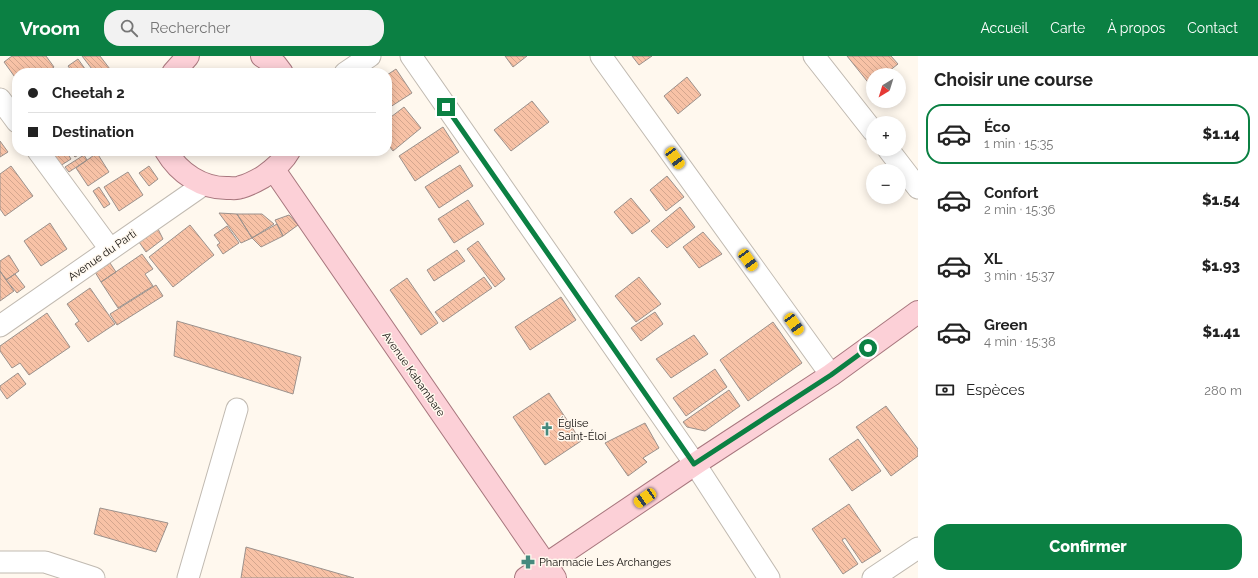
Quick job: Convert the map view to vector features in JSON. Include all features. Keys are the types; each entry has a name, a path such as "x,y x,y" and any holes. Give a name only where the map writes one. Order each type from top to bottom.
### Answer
{"main road":[{"path":"177,68 188,56"},
{"path":"262,56 278,68"},
{"path":"168,156 185,174 203,185 218,189 239,188 255,181 274,170 286,156"},
{"name":"Avenue Kabambare","path":"274,170 550,571"},
{"path":"526,578 550,571 694,464 831,375 918,312"}],"street":[{"path":"352,68 370,56"},
{"path":"411,56 694,464 769,578"},
{"path":"601,56 831,375"},
{"path":"814,56 866,122"},
{"path":"0,99 12,115"},
{"path":"42,156 110,249"},
{"path":"893,156 918,188"},
{"name":"Avenue du Parti","path":"0,326 203,185"},
{"path":"188,578 237,409"},
{"path":"873,578 918,548"},
{"path":"0,562 45,562 94,578"}],"building":[{"path":"12,56 46,56 54,67 12,68 12,73 4,62"},
{"path":"82,56 100,56 109,68 91,68"},
{"path":"505,56 527,56 513,67"},
{"path":"632,56 652,56 639,65"},
{"path":"847,56 891,56 898,64 893,68 866,68 866,80"},
{"path":"78,59 84,68 69,68 68,66"},
{"path":"396,69 412,93 392,106 392,72"},
{"path":"687,77 701,95 678,114 664,96"},
{"path":"532,101 549,122 511,151 494,130"},
{"path":"404,107 421,128 393,151 392,150 392,116"},
{"path":"443,127 459,152 415,181 399,156"},
{"path":"0,141 8,152 0,157"},
{"path":"53,156 69,156 71,159 60,166"},
{"path":"82,156 85,156 87,160 69,172 65,167"},
{"path":"93,156 99,156 109,172 88,186 76,168"},
{"path":"460,165 473,186 439,208 425,187"},
{"path":"11,166 33,196 5,216 0,209 0,174"},
{"path":"149,166 158,179 149,186 139,173"},
{"path":"128,172 143,195 119,211 104,187"},
{"path":"667,176 684,197 666,211 650,190"},
{"path":"99,187 110,204 104,208 93,191"},
{"path":"631,198 650,221 632,234 614,212"},
{"path":"468,200 484,224 454,243 438,219"},
{"path":"680,207 695,227 667,248 651,231"},
{"path":"219,213 237,214 252,238 241,243"},
{"path":"237,214 262,214 274,224 252,238"},
{"path":"289,215 298,225 283,236 275,220"},
{"path":"50,223 67,249 41,266 24,241"},
{"path":"277,224 283,236 261,247 252,238"},
{"path":"190,225 214,255 173,287 149,257"},
{"path":"227,226 239,243 223,254 217,245 220,243 214,235"},
{"path":"158,229 163,239 146,252 139,242"},
{"path":"703,232 722,254 699,268 683,247"},
{"path":"478,241 505,279 495,287 467,249"},
{"path":"457,250 465,261 434,281 427,270"},
{"path":"142,254 153,269 145,274 153,286 118,308 101,282"},
{"path":"9,255 19,271 6,280 0,271 0,261"},
{"path":"110,263 116,272 101,282 95,272"},
{"path":"0,271 14,291 0,301"},
{"path":"15,274 25,287 17,293 6,280"},
{"path":"484,277 492,288 443,322 435,312"},
{"path":"639,277 661,304 636,322 615,296"},
{"path":"407,278 438,323 421,335 390,290"},
{"path":"156,285 163,296 117,325 110,314"},
{"path":"90,288 115,324 88,342 75,324 79,321 67,304"},
{"path":"561,297 576,320 530,350 515,327"},
{"path":"655,312 663,324 641,341 631,328"},
{"path":"47,313 70,347 29,375 20,363 12,368 0,351 0,346"},
{"path":"177,321 301,357 293,394 174,356"},
{"path":"773,322 802,363 748,401 720,360"},
{"path":"694,335 708,354 671,378 656,359"},
{"path":"715,369 727,387 686,416 673,398"},
{"path":"18,373 26,384 7,399 0,389 0,386"},
{"path":"729,390 740,406 705,431 687,427 683,422"},
{"name":"Église Saint-Éloi","path":"549,393 581,441 545,465 513,417"},
{"path":"886,406 918,449 918,456 891,476 856,427"},
{"path":"645,423 659,448 643,458 647,462 628,476 605,443"},
{"path":"858,439 881,471 852,491 829,459"},
{"path":"849,504 881,551 862,563 845,538 842,540 858,564 843,574 812,529"},
{"path":"100,508 168,523 156,552 94,534"},
{"path":"246,547 354,578 241,578"}],"place":[{"name":"Église Saint-Éloi","path":"547,429"},
{"name":"Pharmacie Les Archanges","path":"528,562"}],"route":[{"path":"446,107 694,464 831,375 868,348"}]}
